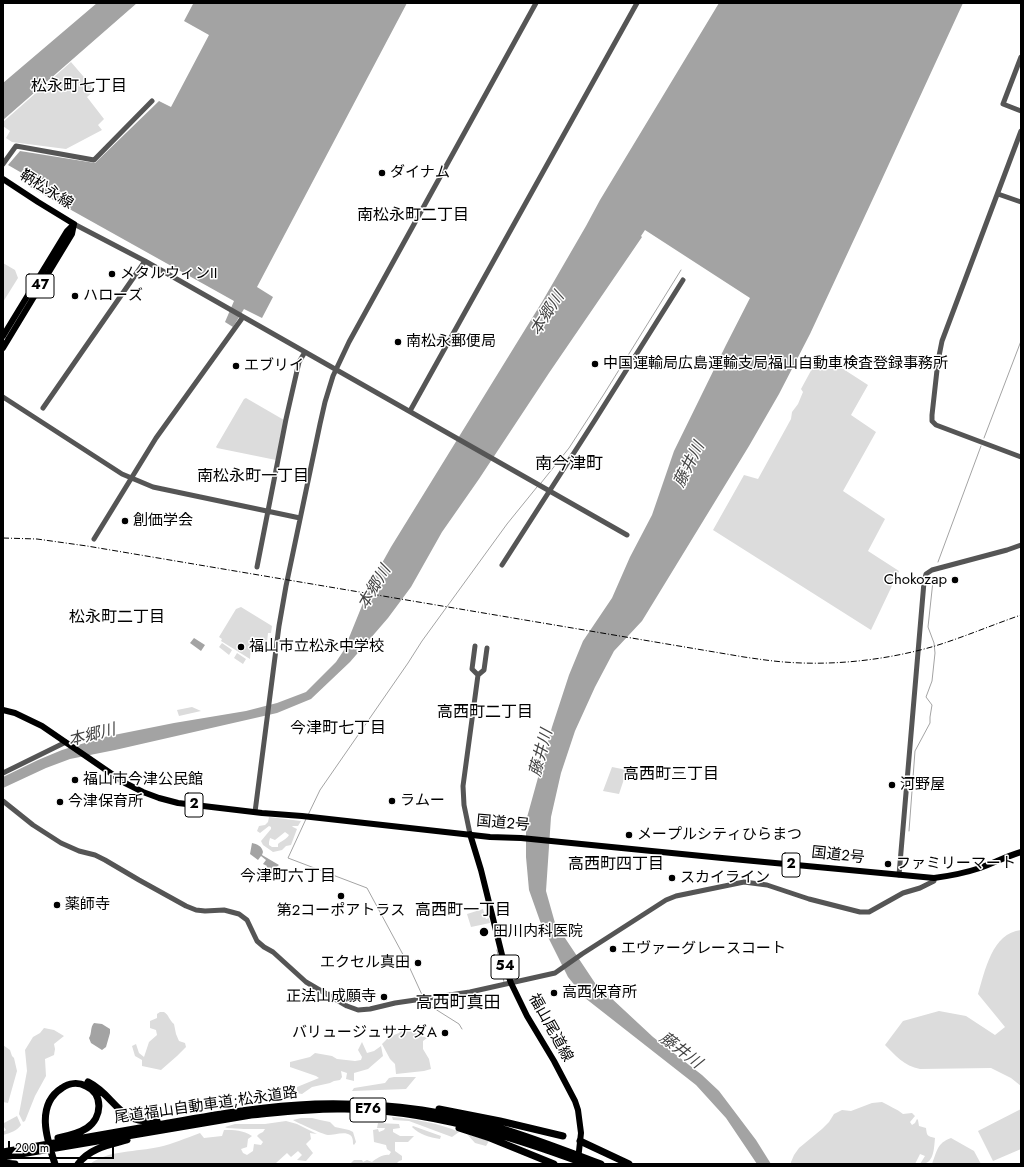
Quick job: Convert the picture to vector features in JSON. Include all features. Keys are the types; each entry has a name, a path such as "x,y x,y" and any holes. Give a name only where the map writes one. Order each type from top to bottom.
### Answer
{"highway":[{"path":"51,1164 41,1116 46,1102 51,1094 64,1082 76,1079 83,1080 94,1085 120,1111 136,1120 153,1122 205,1117"},
{"path":"3,1151 73,1134 86,1129 95,1120 98,1113 99,1100 97,1095 86,1086 79,1084 73,1084 61,1088 55,1094 48,1106 45,1136"},
{"name":"尾道福山自動車道;松永道路","path":"49,1151 205,1117 248,1110 291,1105 342,1104 425,1110 466,1119 510,1131 586,1164"},
{"path":"383,1106 418,1107 454,1111 563,1136"},
{"name":"尾道福山自動車道;松永道路","path":"49,1151 251,1115 316,1109 367,1110 424,1116 464,1124 601,1164"},
{"path":"367,1110 408,1116 464,1129 554,1164"},
{"path":"78,1164 93,1151 107,1145 183,1126"},
{"path":"580,1142 629,1164"},
{"path":"3,1151 49,1151"},
{"path":"3,1157 49,1151"},
{"path":"49,1151 55,1164"},
{"path":"3,1163 15,1164"}],"main road":[{"name":"鞆松永線","path":"3,179 74,224"},
{"name":"鞆松永線","path":"3,336 67,231 74,224"},
{"name":"鞆松永線","path":"3,348 72,234 74,224"},
{"name":"国道2号","path":"3,710 15,713 42,726 125,783 142,792 178,803 490,837 521,838 934,878 980,868 1021,852"},
{"name":"福山尾道線","path":"470,834 481,870 504,962 512,983 574,1101 580,1121 578,1164"}],"street":[{"path":"255,812 283,605 325,402 335,369 536,3"},
{"path":"410,412 637,3"},
{"path":"1021,57 1019,70 1003,104 1021,111"},
{"path":"3,164 16,146 94,160 152,101"},
{"path":"1021,131 942,341 938,361 932,421 936,425 1021,457"},
{"path":"998,194 1021,202"},
{"path":"74,224 145,261 627,535"},
{"path":"43,408 145,261"},
{"path":"502,565 683,280"},
{"path":"94,540 156,438 242,316"},
{"path":"256,567 299,362 305,352"},
{"path":"3,397 122,474 154,487 300,518"},
{"path":"899,875 918,640 926,574 932,570 1021,545"},
{"path":"475,646 472,669 478,675"},
{"path":"470,834 464,805 463,786 478,675 484,670 487,648"},
{"path":"3,773 68,743"},
{"path":"3,801 33,825 61,843 79,852 95,855 105,860 186,906 201,910 224,910 239,914 247,920 257,941 278,957 306,982 351,1009 358,1010 470,992 555,973 666,900 676,896 744,882 767,885 809,899 860,912 869,912 903,893 920,888 934,881 934,878"}],"shaded area":[{"path":"71,62 95,90 87,97 104,119 98,125 102,130 66,149 12,142 6,138 10,131 3,126 3,122"},
{"path":"3,263 15,270 18,278 3,302"},
{"path":"820,354 868,385 851,415 876,432 843,491 885,519 868,551 899,571 871,630 713,530 744,475 758,479 791,419 792,412 798,404 803,392 801,389"},
{"path":"246,398 284,420 276,460 216,447"},
{"path":"241,607 272,626 271,633 268,633 267,642 265,642 264,645 259,644 259,647 251,646 250,659 221,641 222,639 219,637 236,609"},
{"path":"222,643 232,650 229,655 219,647"},
{"path":"237,653 246,659 243,664 234,658"},
{"path":"192,707 201,711 179,716 177,710"},
{"path":"612,767 627,770 619,794 603,791"},
{"path":"269,817 301,821 298,826 292,826 297,829 291,845 286,846 282,850 273,852 263,845 261,841 271,827 269,826 260,833 257,831 259,826 265,825 268,822","holes":["285,832 289,835 278,844 278,847 272,847 269,845 270,838 275,840"]},
{"path":"483,909 486,919 489,918 490,923 471,927 467,914"},
{"path":"1021,930 1021,1086 1011,1078 991,1068 914,1068 900,1060 885,1045 903,1021 939,1011 966,1016 995,1035 1005,1027 978,994 987,964 996,946 1003,938 1011,933"},
{"path":"160,1012 166,1013 174,1024 179,1041 185,1043 186,1047 161,1070 142,1066 142,1060 135,1056 132,1046 136,1044 139,1053 144,1057 149,1042 157,1035 156,1030 150,1028 150,1021 157,1018 157,1014"},
{"path":"406,1026 411,1031 427,1038 423,1041 423,1049 429,1059 431,1069 396,1074 395,1064 390,1059 382,1044 389,1037 399,1033"},
{"path":"44,1028 54,1030 64,1036 54,1044 54,1055 45,1059 46,1076 35,1096 25,1121 23,1122 19,1114 27,1071 25,1050 33,1037 40,1033"},
{"path":"362,1042 367,1053 374,1051 381,1046 383,1056 368,1069 354,1073 354,1081 346,1079 347,1073 341,1071 342,1077 340,1080 312,1087 302,1094 297,1093 297,1087 319,1078 290,1067 290,1062 310,1057 315,1053 332,1056 337,1059 355,1061 361,1060 362,1057 358,1050"},
{"path":"3,1045 10,1050 14,1058 17,1071 8,1103 3,1102"},
{"path":"416,1077 406,1089 352,1091 354,1088 385,1083 389,1078"},
{"path":"882,1102 903,1114 912,1113 915,1116 910,1122 912,1125 917,1119 919,1126 926,1128 928,1135 935,1138 932,1156 928,1162 925,1164 920,1164 925,1156 920,1154 915,1164 791,1164 794,1155 799,1148 822,1129 834,1114 842,1110 851,1111 872,1103"},
{"path":"1021,1109 1021,1149 993,1161 978,1131"},
{"path":"17,1116 21,1125 11,1133 3,1135 3,1132 6,1130 4,1123"},
{"path":"392,1117 426,1122 459,1132 452,1137 409,1121 393,1120"},
{"path":"312,1118 330,1122 335,1127 349,1130 353,1132 356,1142 354,1145 352,1137 348,1134 342,1133 328,1135 293,1120"},
{"path":"286,1121 297,1124 317,1134 310,1133 311,1139 306,1144 313,1153 306,1161 297,1160 302,1155 298,1151 291,1157 287,1153 276,1164 90,1164 105,1156 164,1146 200,1133 204,1138 222,1136 224,1130 242,1131 252,1136 248,1139 247,1147 241,1149 243,1153 247,1155 253,1151 254,1144 261,1145 263,1142 257,1136 265,1129 225,1127 235,1124 265,1124"},
{"path":"378,1123 399,1124 400,1128 393,1129 393,1132 400,1136 414,1136 408,1142 395,1142 395,1151 402,1156 402,1160 396,1164 350,1164 354,1160 362,1160 363,1162 367,1160 372,1162 382,1156 389,1155 391,1152 387,1149 386,1145 374,1142 373,1130 378,1129 379,1132 385,1128 377,1128"},
{"path":"413,1126 441,1136 440,1139 421,1134 412,1127"},
{"path":"467,1134 489,1141 486,1146 475,1143"},
{"path":"951,1138 974,1151 981,1164 932,1164 940,1145"}],"water":[{"path":"97,3 137,3 3,120 3,83"},
{"path":"192,3 407,3 257,287 273,297 262,318 244,309 233,327 225,322 234,301 30,187 34,180 8,165 20,151 95,163 159,101 171,107 209,35 184,21 193,4"},
{"path":"719,3 963,3 810,334 779,394 642,621 614,651 595,687 575,731 561,773 551,817 546,891 555,923 595,983 653,1037 702,1075 719,1091 756,1140 771,1164 757,1164 726,1118 696,1085 585,998 568,977 540,921 529,890 526,857 526,821 552,727 569,675 583,641 612,598 630,557 652,515 674,451 750,298 645,230 641,236 642,237 442,532 411,587 388,618 350,662 311,699 277,713 70,759 46,768 3,788 3,777 62,750 104,737 246,711 277,703 306,692 336,662 344,650 372,581 391,547 542,302 600,200"},
{"path":"194,638 205,645 201,651 190,643"},
{"path":"252,843 260,847 263,852 262,855 279,865 274,870 270,872 263,872 267,866 263,864 266,860 261,856 258,860 250,854"},
{"path":"94,1023 102,1024 110,1029 106,1047 102,1050 91,1043 89,1038"}],"waterway":[{"path":"541,483 569,448 681,270"},
{"path":"984,438 1021,341"},
{"path":"938,562 981,446"},
{"path":"308,815 320,790 422,641 507,524 537,487"},
{"path":"909,831 915,751 930,723 932,705 926,697 932,681 935,653 934,643 928,627 933,581"},
{"path":"306,819 288,858 367,888 407,962 423,997"},
{"path":"497,950 504,982"},
{"path":"428,1001 429,1005 459,1024 462,1029"}],"railway":[{"path":"3,538 37,539 87,546 769,661 822,663 860,661 898,655 935,646 1021,615"}],"place":[{"name":"ダイナム","path":"382,173"},
{"name":"メタルウィンII","path":"112,274"},
{"name":"ハローズ","path":"75,296"},
{"name":"南松永郵便局","path":"398,342"},
{"name":"中国運輸局広島運輸支局福山自動車検査登録事務所","path":"595,364"},
{"name":"エブリイ","path":"236,366"},
{"name":"創価学会","path":"125,521"},
{"name":"Chokozap","path":"955,580"},
{"name":"福山市立松永中学校","path":"241,647"},
{"name":"福山市今津公民館","path":"75,780"},
{"name":"河野屋","path":"892,785"},
{"name":"ラムー","path":"392,801"},
{"name":"今津保育所","path":"60,802"},
{"name":"メープルシティひらまつ","path":"629,835"},
{"name":"ファミリーマート","path":"888,864"},
{"name":"スカイライン","path":"672,878"},
{"name":"第2コーポアトラス","path":"341,896"},
{"name":"薬師寺","path":"57,905"},
{"name":"田川内科医院","path":"484,932"},
{"name":"エヴァーグレースコート","path":"613,949"},
{"name":"エクセル真田","path":"418,963"},
{"name":"高西保育所","path":"554,993"},
{"name":"正法山成願寺","path":"384,997"},
{"name":"バリュージュサナダA","path":"445,1033"}],"district":[{"name":"松永町七丁目","path":"79,87"},
{"name":"南松永町二丁目","path":"413,216"},
{"name":"南今津町","path":"569,465"},
{"name":"南松永町一丁目","path":"253,477"},
{"name":"松永町二丁目","path":"117,618"},
{"name":"高西町二丁目","path":"485,713"},
{"name":"今津町七丁目","path":"338,729"},
{"name":"高西町三丁目","path":"671,775"},
{"name":"高西町四丁目","path":"616,865"},
{"name":"今津町六丁目","path":"288,877"},
{"name":"高西町一丁目","path":"463,911"},
{"name":"高西町真田","path":"458,1004"}],"water label":[{"name":"本郷川","path":"548,314"},
{"name":"藤井川","path":"690,465"},
{"name":"本郷川","path":"375,588"},
{"name":"本郷川","path":"92,736"},
{"name":"藤井川","path":"542,753"},
{"name":"藤井川","path":"680,1051"}]}
